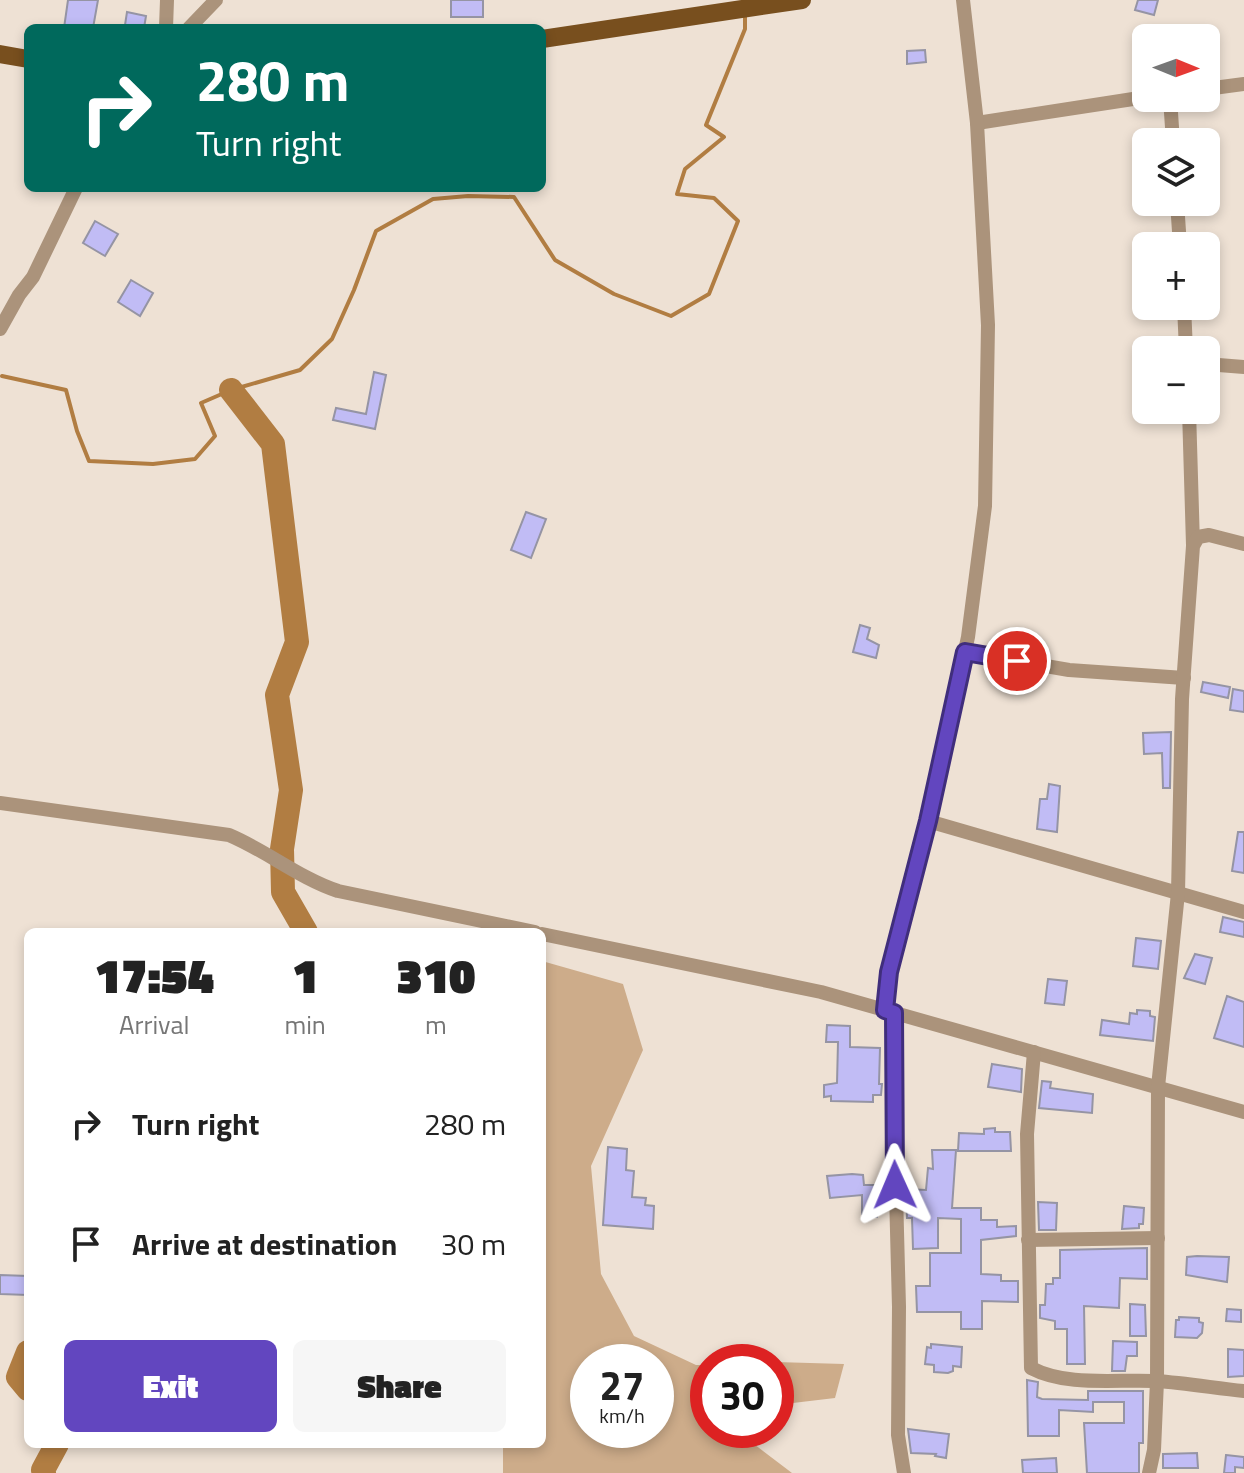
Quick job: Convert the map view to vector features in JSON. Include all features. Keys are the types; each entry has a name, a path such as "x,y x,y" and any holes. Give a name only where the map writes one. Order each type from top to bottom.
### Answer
{"main road":[{"path":"546,28 734,4 802,0"},
{"path":"546,38 734,4"},
{"path":"0,54 24,58"}],"street":[{"path":"166,24 167,0"},
{"path":"193,24 216,0"},
{"path":"904,1473 898,1435 889,972 928,821 965,652 985,506 988,325 977,123 963,0"},
{"path":"1220,87 1244,84"},
{"path":"977,123 1132,99"},
{"path":"0,329 33,277 74,192"},
{"path":"1220,365 1244,367"},
{"path":"1149,1473 1154,1450 1157,1381 1158,1087 1178,893 1184,678 1193,546 1189,424"},
{"path":"1193,546 1198,537 1209,535 1244,544"},
{"path":"965,652 1069,670 1184,678"},
{"path":"0,803 229,835 256,847 316,884 516,928"},
{"path":"928,821 1244,912"},
{"path":"546,935 821,992 1244,1112"},
{"path":"1034,1052 1027,1134 1031,1368 1040,1373 1080,1380 1157,1381 1244,1391"},
{"path":"1028,1240 1158,1238"}],"shaded area":[{"path":"546,962 623,984 643,1050 591,1166 601,1274 634,1336 651,1344 570,1344 570,1448 674,1448 674,1355 690,1362 690,1448 759,1448 792,1473 503,1473 503,1448 546,1448"},
{"path":"794,1363 844,1364 835,1398 794,1403"}],"building":[{"path":"68,0 98,0 94,24 65,24"},
{"path":"451,0 483,0 483,17 451,17"},
{"path":"1138,0 1158,0 1154,15 1135,10"},
{"path":"127,12 146,16 145,24 125,24"},
{"path":"925,50 926,62 907,64 907,51"},
{"path":"95,221 118,234 105,256 83,243"},
{"path":"131,280 153,293 140,316 118,302"},
{"path":"374,372 386,375 375,429 333,420 336,408 366,414"},
{"path":"526,512 546,519 531,558 511,550"},
{"path":"860,625 870,628 867,639 879,645 876,658 853,652"},
{"path":"1203,682 1230,687 1228,698 1201,692"},
{"path":"1233,689 1244,691 1244,712 1230,710"},
{"path":"1171,732 1170,788 1163,788 1162,753 1144,754 1143,733"},
{"path":"1049,784 1060,786 1057,832 1037,829 1040,799 1047,799"},
{"path":"1238,832 1244,832 1244,873 1232,871"},
{"path":"1223,917 1244,922 1244,937 1220,932"},
{"path":"1136,938 1161,941 1158,969 1133,966"},
{"path":"1195,954 1212,958 1205,984 1184,978"},
{"path":"1048,979 1067,981 1064,1005 1045,1003"},
{"path":"1227,996 1244,1002 1244,1047 1214,1038"},
{"path":"1137,1010 1150,1011 1150,1016 1155,1017 1153,1041 1100,1035 1102,1020 1129,1024 1130,1013 1137,1014"},
{"path":"827,1025 850,1026 850,1047 880,1048 881,1095 873,1095 873,1102 831,1101 831,1096 824,1097 824,1085 837,1083 838,1042 826,1042"},
{"path":"992,1064 1022,1069 1021,1092 988,1087"},
{"path":"1042,1081 1051,1082 1050,1088 1093,1094 1092,1113 1039,1108"},
{"path":"995,1128 995,1132 1010,1132 1011,1151 958,1151 959,1133 984,1134 984,1129"},
{"path":"608,1147 627,1149 626,1170 634,1171 632,1197 646,1198 645,1205 654,1206 653,1229 603,1225"},
{"path":"932,1150 956,1150 952,1208 981,1208 981,1220 997,1220 997,1227 1016,1226 1016,1236 981,1240 981,1274 1001,1275 1001,1281 1018,1281 1018,1302 982,1301 982,1329 961,1329 961,1312 917,1312 916,1286 930,1286 930,1253 961,1253 961,1219 938,1218 938,1248 913,1249 912,1218 907,1218 906,1189 926,1190 928,1168 933,1169"},
{"path":"863,1175 864,1185 880,1185 882,1213 877,1213 877,1217 862,1214 862,1195 830,1198 827,1176"},
{"path":"1038,1202 1057,1203 1056,1230 1039,1230"},
{"path":"1124,1206 1144,1208 1143,1224 1139,1224 1139,1228 1122,1229"},
{"path":"1147,1248 1147,1279 1120,1278 1119,1308 1084,1306 1085,1364 1067,1364 1067,1329 1055,1329 1055,1321 1040,1318 1040,1305 1045,1305 1046,1284 1053,1284 1053,1278 1060,1278 1060,1250"},
{"path":"1187,1257 1229,1257 1227,1282 1186,1275"},
{"path":"0,1275 24,1276 24,1295 0,1294"},
{"path":"1130,1304 1145,1305 1146,1336 1130,1336"},
{"path":"1227,1309 1241,1310 1241,1322 1226,1321"},
{"path":"1179,1317 1199,1318 1199,1322 1203,1323 1202,1333 1197,1338 1175,1337"},
{"path":"1113,1341 1137,1342 1137,1356 1127,1356 1125,1371 1112,1371"},
{"path":"931,1344 962,1347 961,1367 953,1366 953,1371 948,1373 934,1372 934,1365 925,1364 927,1347 931,1348"},
{"path":"1228,1349 1244,1350 1244,1376 1228,1377"},
{"path":"1027,1380 1038,1382 1037,1397 1042,1399 1088,1400 1088,1391 1143,1391 1143,1443 1139,1443 1139,1473 1087,1473 1084,1423 1124,1423 1124,1402 1093,1402 1093,1412 1059,1410 1059,1436 1028,1436"},
{"path":"908,1429 949,1434 946,1458 936,1454 911,1453"},
{"path":"1197,1453 1198,1468 1163,1468 1163,1454"},
{"path":"1226,1455 1244,1457 1244,1468 1235,1467 1235,1473 1224,1473"},
{"path":"1056,1458 1057,1473 1023,1473 1022,1460"}],"waterway":[{"path":"2,376 66,390 89,461 153,464 195,459 215,436 201,403 231,390 300,370 332,339 376,231 433,199 514,197 555,260 614,294 671,316 709,294 738,221 714,198 677,194 685,169 724,137 706,125 745,29 745,14"},
{"path":"231,390 273,444 297,642 277,695 291,790 282,849 283,892 304,928"},
{"path":"24,1362 18,1377 24,1384"},
{"path":"44,1473 55,1448"}],"route":[{"path":"895,1185 894,1013 885,1010 889,972 928,821 965,652 1017,661"}]}
